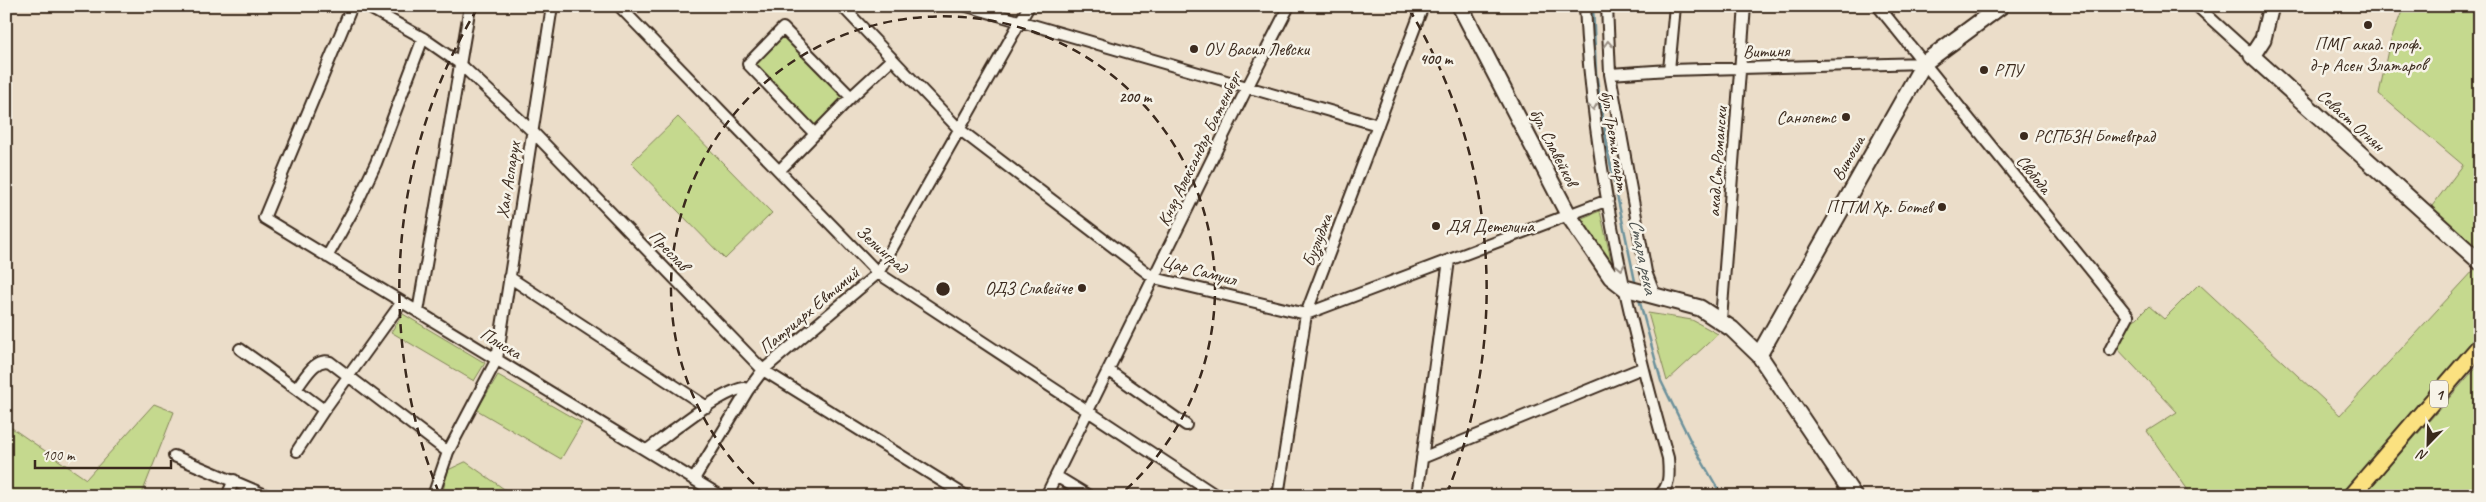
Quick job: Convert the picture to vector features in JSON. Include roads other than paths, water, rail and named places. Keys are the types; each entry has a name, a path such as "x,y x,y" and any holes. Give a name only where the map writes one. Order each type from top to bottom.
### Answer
{"main road":[{"name":"1","path":"2351,496 2480,346"}],"street":[{"name":"Плиска","path":"352,6 264,218 721,496"},
{"name":"Преслав","path":"366,6 423,38 459,64 532,131 763,370 966,496"},
{"path":"418,312 470,6"},
{"name":"Хан Аспарух","path":"433,496 448,452 497,359 552,6"},
{"name":"Зелинград","path":"619,6 878,273 1217,496"},
{"name":"Цар Самуил","path":"842,6 959,129 1154,278 1306,314"},
{"path":"967,6 1378,125"},
{"name":"Патриарх Евтимий","path":"694,479 748,390 763,370 878,273 1029,6"},
{"name":"Княз Александър Батенберг","path":"1046,496 1247,88 1290,6"},
{"name":"Бузлуджа","path":"1278,496 1306,314 1424,6"},
{"name":"бул. Славейков","path":"1460,6 1569,216 1611,277 1640,293"},
{"name":"бул. Трети март","path":"1585,6 1588,78 1608,200 1640,293 1642,368 1668,458 1670,474 1667,485 1658,496"},
{"name":"бул. Трети март","path":"1606,6 1610,74 1646,272 1640,293"},
{"path":"1669,70 1674,6"},
{"name":"акад.Ст.Романски","path":"1721,320 1745,6"},
{"name":"Свобода","path":"1878,6 2128,316 2110,350"},
{"name":"Витоша","path":"1759,355 1924,64 2001,6"},
{"name":"Севаст Огнян","path":"2197,6 2480,262"},
{"path":"2252,56 2263,39 2271,6"},
{"path":"815,134 748,64 783,28 851,97"},
{"path":"327,256 356,205 376,163 423,38"},
{"path":"779,171 851,97 892,59"},
{"name":"Витиня","path":"1610,74 1669,70 1924,64"},
{"path":"1306,314 1608,200"},
{"path":"1417,496 1449,260"},
{"path":"509,278 708,407"},
{"path":"1640,293 1700,308 1721,320 1759,355 1854,496"},
{"path":"297,451 324,410 402,302"},
{"path":"240,349 324,410"},
{"path":"296,389 318,362 324,360 350,376 448,452"},
{"path":"1422,458 1642,368"},
{"path":"1108,370 1186,425"},
{"path":"646,450 708,407 738,389 744,388 748,390"},
{"path":"174,456 268,496"},
{"path":"1056,476 1089,496"},
{"path":"227,496 234,480"}],"waterway":[{"name":"Стара река","path":"1593,6 1596,73 1609,157 1636,286"},
{"name":"Стара река","path":"1639,299 1661,381 1691,442 1722,496"}],"place":[{"name":"ПМГ акад. проф. д-р Асен Златаров","path":"2368,25"},
{"name":"ОУ Васил Левски","path":"1194,49"},
{"name":"РПУ","path":"1984,70"},
{"name":"Санопетс","path":"1846,117"},
{"name":"РСПБЗН Ботевград","path":"2024,136"},
{"name":"ПГТМ Хр. Ботев","path":"1942,207"},
{"name":"ДЯ Детелина","path":"1436,226"},
{"name":"ОДЗ Славейче","path":"1082,288"}]}
